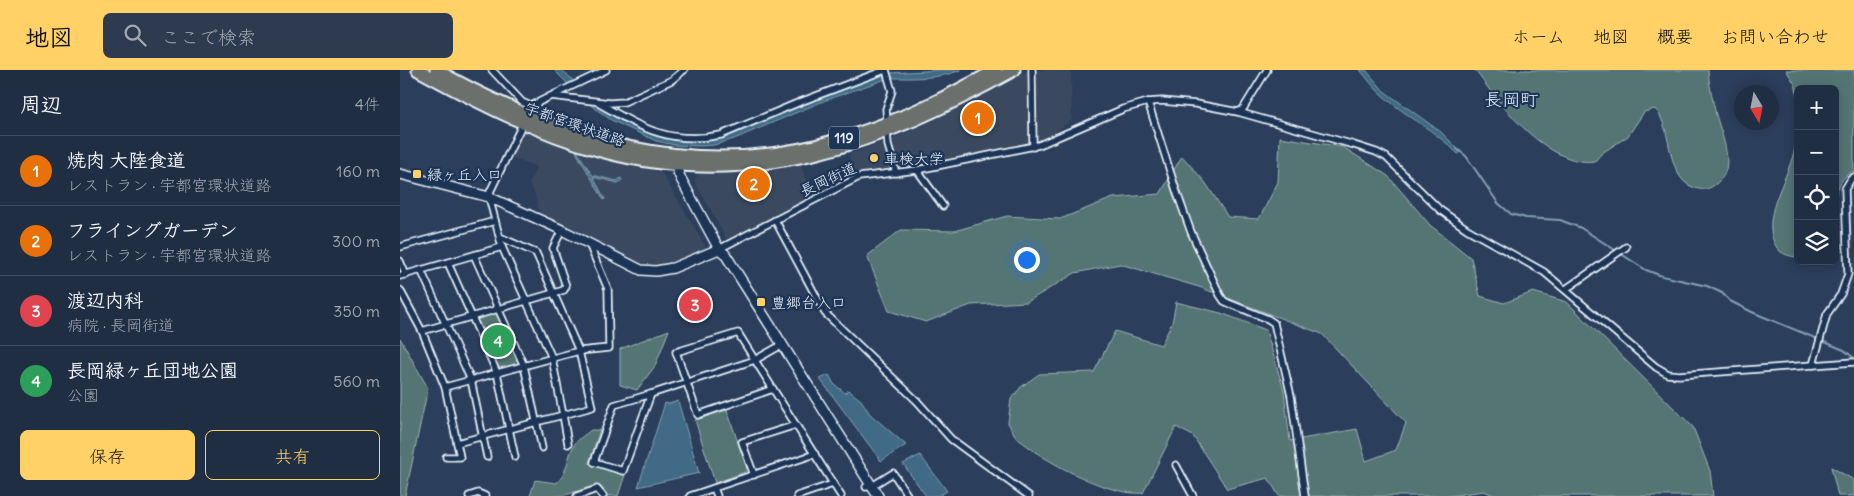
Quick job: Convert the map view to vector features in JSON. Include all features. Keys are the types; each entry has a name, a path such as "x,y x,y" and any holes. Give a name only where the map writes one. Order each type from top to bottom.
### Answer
{"highway":[{"name":"宇都宮環状道路","path":"418,70 480,103 528,115"},
{"name":"宇都宮環状道路","path":"436,70 486,96 564,129 606,143 678,160 737,157 790,151 836,141 887,127 941,108 1014,70"},
{"name":"宇都宮環状道路","path":"887,127 996,70"}],"street":[{"path":"492,70 522,102 528,115"},
{"path":"568,444 552,358 502,247 489,197 528,115 551,96 606,70"},
{"path":"551,96 597,102 624,102 672,80 684,70"},
{"path":"597,102 627,119 665,136 704,138 720,135 800,102 886,70 892,91 886,109 888,145 896,174"},
{"path":"1032,70 1033,147"},
{"path":"1238,112 1243,109 1267,70"},
{"path":"1148,102 1191,232 1220,294 1224,301 1274,323 1291,396 1305,496"},
{"name":"長岡街道","path":"400,174 489,197 562,230 636,268 650,271 673,268 720,249 851,180 867,175 896,174 1033,147 1085,127 1123,109 1148,102 1196,104 1238,112 1376,152 1386,157 1440,210 1466,229 1530,263 1566,289 1656,367 1668,374 1680,375 1854,362"},
{"path":"678,160 681,179 720,249 720,256 781,347 869,486 878,496"},
{"path":"917,170 943,206"},
{"path":"1813,365 1827,314 1841,294 1848,274 1845,189 1850,178 1854,176"},
{"path":"775,220 825,313 917,401 951,439 1029,496"},
{"path":"400,247 495,221"},
{"path":"422,331 564,290 566,286 553,248 562,230"},
{"path":"457,443 592,407 579,350 536,254 500,236"},
{"path":"445,387 579,350 610,348 608,289 589,244"},
{"path":"400,261 403,276 502,247"},
{"path":"1566,289 1626,247"},
{"path":"474,255 524,366 542,448"},
{"path":"448,263 497,373 515,457"},
{"path":"421,270 471,380 487,457"},
{"path":"400,290 422,331 445,387 460,457 446,457"},
{"path":"773,389 698,415 676,352 738,333 841,496"},
{"path":"651,394 623,472 594,462 614,405 755,360 781,347"},
{"path":"754,475 742,442 796,425"},
{"path":"690,496 815,454"},
{"path":"1176,464 1193,496"},
{"path":"869,486 893,474 908,496"},
{"path":"797,496 834,484"},
{"path":"869,486 872,496"},
{"path":"714,488 717,496"},
{"path":"577,496 598,489 603,496"},
{"path":"469,496 478,493 485,496"}],"shaded area":[{"path":"554,70 562,70 575,82 569,85"},
{"path":"961,70 944,75 918,78 892,78 891,73"},
{"path":"1028,70 1071,70 1072,120 1039,143 898,170 889,140 973,101"},
{"path":"1360,70 1366,70 1384,91 1441,132 1461,152 1458,154 1440,138 1390,102"},
{"path":"879,74 884,74 886,79 826,100 734,139 714,145 675,145 656,141 611,120 588,103 647,132 680,140 704,140"},
{"path":"524,131 581,154 662,173 707,249 702,251 702,255 671,265 647,266 540,217 535,194 529,184 536,167 511,157"},
{"path":"884,142 892,171 867,172 855,175 849,154"},
{"path":"576,152 592,175 617,181 621,178 622,180 618,183 593,177 604,200"},
{"path":"801,165 812,199 727,240 695,182 696,177 701,174 774,170"},
{"path":"829,375 834,384 845,393 848,390 861,400 870,414 906,445 881,461 820,379"},
{"path":"678,401 699,473 638,487 665,403 669,404"},
{"path":"920,455 947,491 938,496 926,496 903,464"}],"green space":[{"path":"1475,70 1708,70 1716,115 1727,156 1725,172 1720,181 1709,188 1699,189 1688,185 1680,177 1675,166 1665,129 1655,109 1644,112 1628,136 1602,153 1595,161 1578,160 1560,155 1543,144 1511,116"},
{"path":"1786,70 1854,70 1854,171 1847,175 1839,187 1839,85 1795,84"},
{"path":"1280,137 1343,147 1388,176 1430,225 1471,258 1480,296 1504,303 1533,292 1567,302 1693,427 1710,471 1713,496 1496,496 1484,491 1449,496 1279,496 1268,478 1227,489 1193,436 1176,427 1143,493 1117,490 1088,480 1059,466 1018,439 1008,423 1011,399 1021,387 1039,374 1094,372 1115,331 1161,345 1172,323 1176,302 1221,313 1266,330 1284,391 1290,441 1357,429 1366,461 1396,450 1406,423 1322,334 1199,287 1120,264 1075,273 1027,302 971,305 926,322 889,311 867,256 901,230 954,231 1007,216 1060,219 1113,198 1160,194 1182,156 1205,182 1228,217 1259,219 1278,182"},
{"path":"1794,150 1794,256 1786,255 1777,248 1771,228 1771,218 1777,197"},
{"path":"497,311 523,365 497,372 473,318"},
{"path":"669,330 655,366 637,390 620,385 620,349"},
{"path":"400,338 428,388 405,496 400,496"},
{"path":"727,410 747,469 745,472 715,483 695,420"},
{"path":"591,430 600,430 589,463 625,475 618,496 608,496 597,485 562,496 530,496 535,480 556,483 560,480 575,444"},
{"path":"1831,467 1854,480 1854,496 1838,496"}],"waterway":[{"path":"1457,149 1466,156 1498,203 1511,214 1526,218 1560,220 1581,228 1646,270 1662,276 1707,286 1752,312 1844,350 1854,358"}],"place":[{"name":"焼肉 大陸食道","path":"978,118"},
{"name":"車検大学","path":"874,158"},
{"name":"緑ヶ丘入口","path":"417,174"},
{"name":"フライングガーデン","path":"754,184"},
{"name":"豊郷台入口","path":"761,302"},
{"name":"渡辺内科","path":"695,305"},
{"name":"長岡緑ヶ丘団地公園","path":"498,341"}],"district":[{"name":"長岡町","path":"1511,99"}]}
